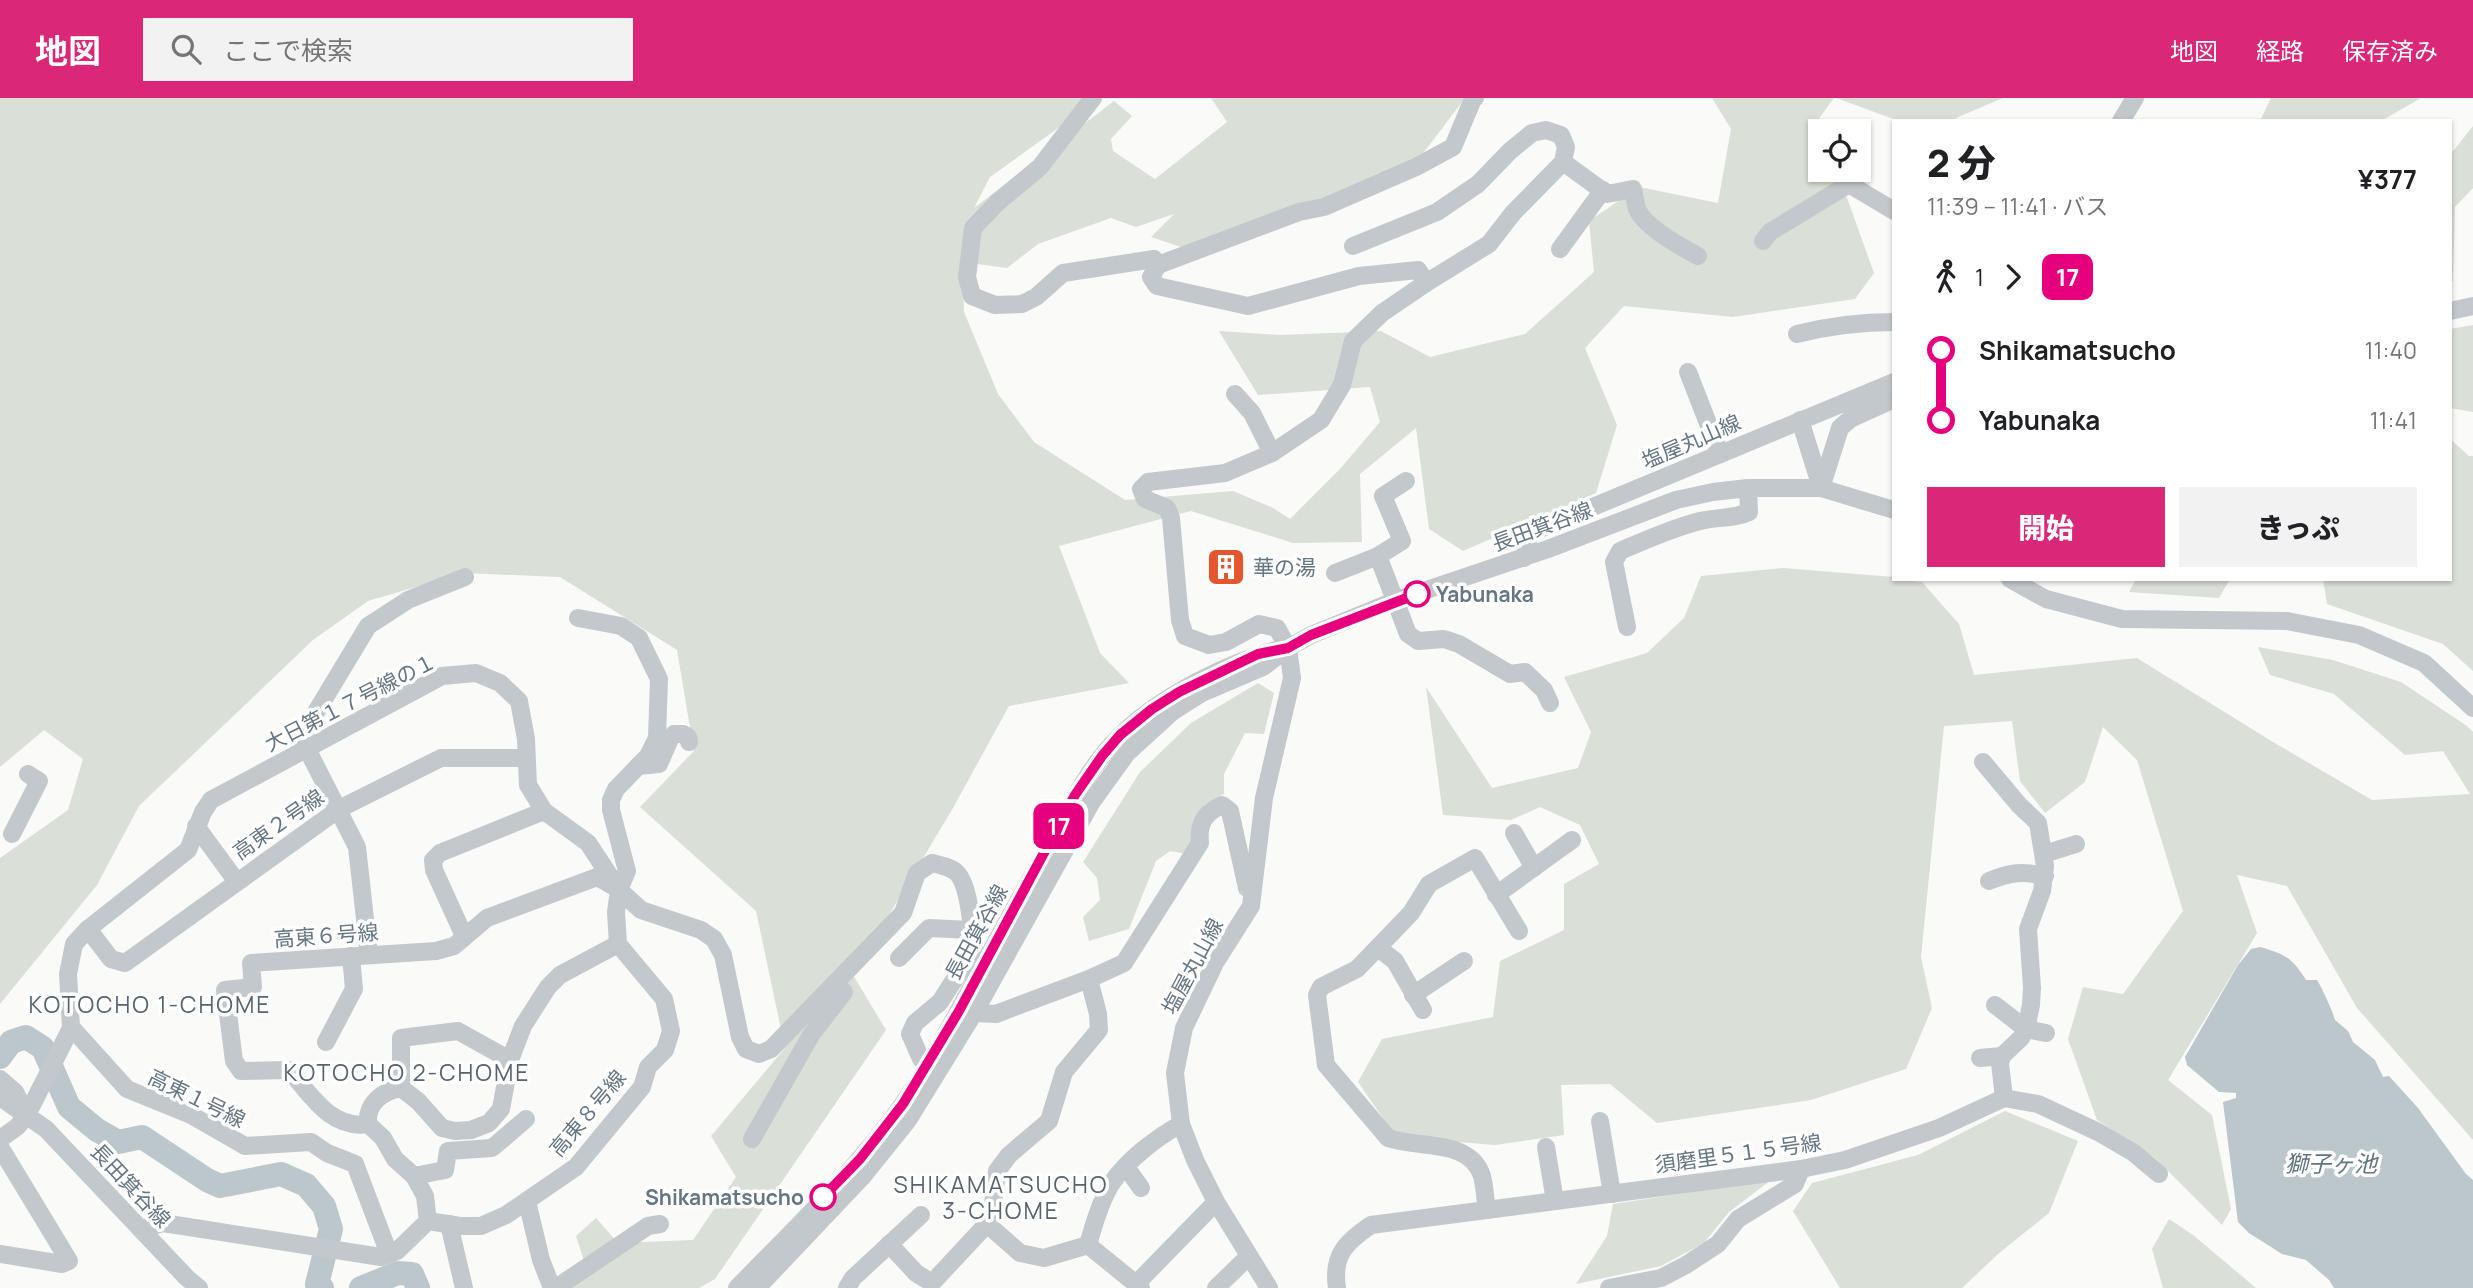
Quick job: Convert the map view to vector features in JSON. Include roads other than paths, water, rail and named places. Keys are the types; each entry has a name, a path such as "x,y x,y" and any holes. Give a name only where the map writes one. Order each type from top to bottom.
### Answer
{"street":[{"path":"1093,98 1040,167 998,202 973,228 967,277 972,296 995,305 1022,304 1036,297 1063,273 1154,259 1158,265"},
{"path":"1426,283 1418,270 1359,275 1248,306 1157,286 1152,277 1158,265 1299,212 1324,207 1416,167 1453,147 1475,98"},
{"path":"2122,119 2135,98"},
{"path":"1288,648 1276,628 1268,624 1259,624 1226,642 1209,645 1185,636 1180,620 1171,517 1167,508 1145,499 1141,489 1148,482 1225,473 1272,453 1321,420 1342,385 1353,341 1382,313 1489,244 1513,213 1563,162 1566,147 1561,135 1546,130 1532,133 1478,184 1437,212 1353,246"},
{"path":"1563,162 1608,194 1633,188 1637,209 1674,250 1698,256"},
{"path":"1763,241 1770,232 1849,184 1892,210"},
{"path":"1560,249 1603,190"},
{"path":"2452,311 2473,306"},
{"path":"1797,334 1835,326 1892,322"},
{"path":"1688,372 1720,454"},
{"name":"塩屋丸山線","path":"1524,558 1530,533 1892,383"},
{"path":"1235,394 1252,413 1272,453"},
{"path":"1821,488 1840,428 1856,415 1892,400"},
{"path":"1800,420 1821,488"},
{"path":"1335,573 1378,556 1402,541 1383,496 1406,481"},
{"path":"1627,626 1614,562 1620,551 1696,522 1723,516 1737,517 1749,512 1748,488"},
{"name":"長田箕谷線","path":"757,1288 892,1141 923,1099 1091,803 1127,753 1172,712 1202,694 1263,667 1311,635 1394,601 1524,558 1667,503 1713,492 1748,488 1821,488 1892,509"},
{"path":"1378,556 1408,634 1418,641 1444,639 1459,643 1510,674 1525,672 1544,690 1550,703"},
{"path":"369,955 357,846 301,737 368,626 408,600 465,577"},
{"path":"2014,581 2046,599 2122,619 2287,621 2359,635 2424,663 2473,708"},
{"path":"401,1087 418,1101 442,1128 471,1130 489,1123 501,1109 510,1060 523,1026 548,987 560,975 618,944 616,912 619,890 627,871 611,810 611,800 616,789 653,748 657,738 659,679 639,638 621,626 578,618"},
{"name":"塩屋丸山線","path":"1269,1288 1216,1202 1181,1124 1175,1073 1184,1028 1215,963 1251,906 1264,798 1292,683 1288,648"},
{"name":"長田箕谷線","path":"737,1288 860,1159 903,1104 930,1061 1075,795 1102,756 1131,726 1179,692 1258,654 1288,648"},
{"name":"大日第１７号線の１","path":"71,1028 68,974 74,944 88,929 188,850 196,826 211,800 442,676 476,673 500,682 519,701 524,722 528,785 544,811 588,843 619,890 641,910 701,930 714,939 723,955 740,1038 746,1049 759,1054 771,1049 903,913 917,873 932,863 944,865 958,874 965,887 971,930"},
{"path":"638,766 659,765 674,734 688,737 689,743"},
{"name":"高東２号線","path":"88,929 111,959 125,963 339,808 441,758 526,758"},
{"path":"1983,762 2019,805 2044,822 2045,876 2028,929 2032,988 2025,1029 2021,1038 2002,1056 2000,1063 2004,1098 2038,1104 2098,1132 2134,1153 2159,1174"},
{"path":"11,833 40,781 27,774"},
{"path":"974,1013 996,1014 1124,963 1200,843 1199,828 1208,811 1222,805 1230,811 1251,906"},
{"path":"464,936 434,870 433,860 440,853 544,811"},
{"path":"196,826 237,882"},
{"path":"1514,834 1534,868"},
{"path":"1496,895 1572,840"},
{"path":"2044,854 2076,844"},
{"path":"1487,1210 1481,1175 1473,1160 1459,1151 1388,1138 1326,1065 1317,995 1321,987 1357,969 1411,913 1429,884 1475,858 1519,931"},
{"path":"1989,881 2003,875 2026,872 2045,876"},
{"name":"高東６号線","path":"368,1124 356,1126 338,1121 289,1070 241,1071 234,1061 225,990 253,987 251,962 436,951 454,946 487,918 597,877 619,890"},
{"path":"899,958 929,928 971,930 974,949 940,1002 915,1023 910,1034 921,1059 930,1061"},
{"name":"高東８号線","path":"428,1221 481,1226 506,1215 576,1167 642,1087 648,1067 665,1050 671,1031 664,999 618,944"},
{"path":"1378,947 1395,961 1418,1003 1464,961"},
{"path":"326,1042 354,989 351,956"},
{"path":"889,1244 916,1273 932,1283 987,1224 992,1213 998,1171 1009,1155 1049,1121 1064,1072 1099,1030 1089,979"},
{"path":"752,1139 811,1035 844,992 835,983"},
{"path":"1995,1004 2025,1029 2046,1033"},
{"path":"0,1139 17,1127 27,1115 71,1028"},
{"name":"高東１号線","path":"71,1028 127,1089 191,1115 245,1146 311,1142 327,1153 355,1164 383,1255"},
{"path":"401,1087 401,1038 458,1031 510,1060"},
{"path":"1980,1058 2002,1056"},
{"name":"長田箕谷線","path":"0,1079 15,1092 27,1115"},
{"path":"141,1229 163,1223 383,1255 397,1251 428,1221 425,1196 414,1176 396,1159 383,1138 368,1124 367,1116 373,1104 385,1091 401,1087"},
{"name":"長田箕谷線","path":"0,1097 53,1136 199,1288"},
{"name":"須磨里５１５号線","path":"1337,1288 1335,1275 1339,1255 1352,1238 1371,1225 1801,1170 1845,1160 1939,1128 2004,1098"},
{"path":"414,1176 445,1170 448,1151 492,1149 526,1119"},
{"path":"1600,1121 1612,1194"},
{"path":"1088,1245 1100,1207 1112,1183 1161,1135 1181,1124"},
{"path":"0,1147 69,1261 62,1264 0,1254"},
{"path":"1546,1147 1555,1201"},
{"path":"1126,1167 1141,1188"},
{"path":"1609,1288 1661,1278 1686,1265 1718,1244 1738,1219 1796,1184 1801,1170"},
{"path":"527,1201 541,1260 554,1288 648,1226 660,1224"},
{"path":"1088,1245 1138,1286 1216,1202"},
{"path":"847,1288 853,1278 920,1215"},
{"path":"449,1224 464,1288"},
{"path":"987,1224 1020,1253 1044,1258 1088,1245"},
{"path":"1216,1288 1249,1256"},
{"path":"776,1268 779,1288"}],"water":[{"name":"獅子ヶ池","path":"2260,947 2287,958 2306,980 2317,980 2335,1020 2348,1031 2353,1042 2375,1060 2383,1077 2389,1076 2418,1108 2473,1180 2473,1288 2334,1288 2329,1280 2306,1260 2282,1254 2249,1233 2238,1222 2223,1102 2236,1098 2236,1093 2219,1092 2187,1065 2185,1057 2238,965 2251,949"}],"waterway":[{"path":"0,1057 11,1042 26,1037 43,1048 69,1107 97,1130 118,1142 142,1137 220,1186 281,1174 306,1185 324,1206 331,1229 317,1284 322,1288"},
{"path":"361,1288 398,1273 412,1274 418,1288"}],"place":[{"name":"華の湯","path":"1226,567"},
{"name":"Yabunaka","path":"1417,594"},
{"name":"Shikamatsucho","path":"823,1197"}],"district":[{"name":"KOTOCHO 1-CHOME","path":"150,1004"},
{"name":"KOTOCHO 2-CHOME","path":"407,1072"},
{"name":"SHIKAMATSUCHO 3-CHOME","path":"1001,1197"}]}
